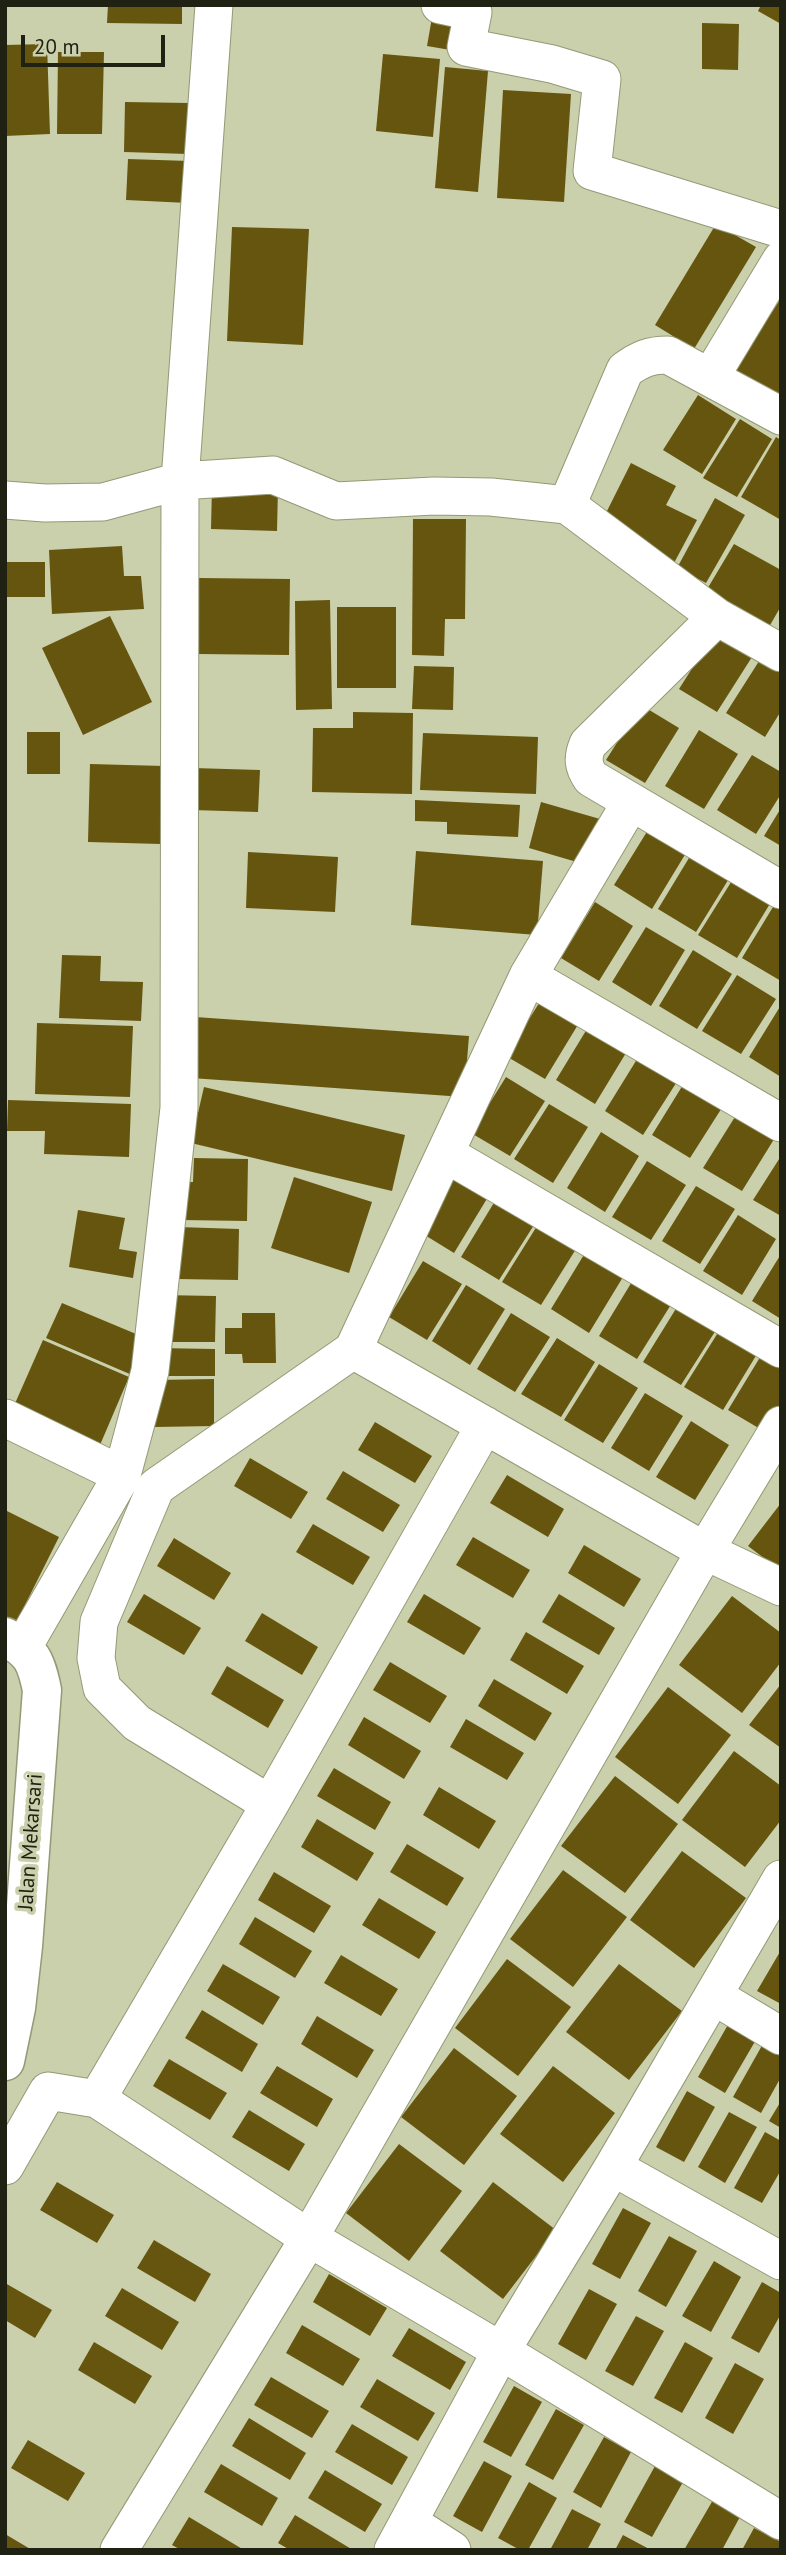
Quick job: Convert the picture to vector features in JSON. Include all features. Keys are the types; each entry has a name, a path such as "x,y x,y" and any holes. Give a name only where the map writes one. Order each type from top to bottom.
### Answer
{"street":[{"path":"14,1642 122,1475 150,1371 179,1108 180,481 214,5"},
{"path":"440,5 473,12 467,47 552,64 602,79 592,171 781,229"},
{"path":"711,376 781,260"},
{"path":"567,505 625,370 639,359 668,355 781,416"},
{"path":"5,500 45,503 103,502 180,481 273,475 336,501 445,496 567,505 717,617 781,653"},
{"path":"717,617 588,744 584,767 591,778 631,803 781,890"},
{"path":"270,1804 137,1723 102,1688 96,1658 99,1622 156,1487 352,1350 528,976 631,803"},
{"path":"528,976 781,1124"},
{"path":"446,1154 781,1349"},
{"path":"352,1350 705,1551 781,1587"},
{"path":"5,1418 122,1475"},
{"path":"97,2099 270,1804 485,1425"},
{"path":"119,2550 309,2238 705,1551 781,1425"},
{"name":"Jalan Mekarsari","path":"5,2061 16,2008 23,1946 42,1690 37,1667 14,1642"},
{"path":"452,2550 402,2536 501,2351 613,2168 781,1879"},
{"path":"714,1996 781,2036"},
{"path":"5,2166 48,2091 97,2099 309,2238 781,2521"},
{"path":"613,2168 781,2261"}],"building":[{"path":"108,5 182,5 182,24 107,23"},
{"path":"761,5 781,5 781,24 758,11"},
{"path":"434,6 469,12 462,52 427,46"},
{"path":"702,23 739,24 738,70 702,69"},
{"path":"47,44 50,134 5,136 5,45"},
{"path":"58,52 104,52 102,134 57,134"},
{"path":"383,54 440,59 433,137 376,131"},
{"path":"445,67 488,71 478,192 435,188"},
{"path":"503,90 571,94 564,202 497,198"},
{"path":"125,102 189,103 188,154 124,152"},
{"path":"128,159 189,161 188,203 126,200"},
{"path":"716,224 756,247 694,349 655,325"},
{"path":"232,227 309,229 303,345 227,341"},
{"path":"781,298 781,390 775,400 733,373"},
{"path":"698,395 736,419 702,474 663,450"},
{"path":"740,419 772,439 737,497 703,478"},
{"path":"776,437 781,440 781,520 741,497"},
{"path":"631,463 676,486 666,505 697,520 674,563 600,525"},
{"path":"212,486 278,487 277,531 211,529"},
{"path":"715,498 745,515 706,583 677,568"},
{"path":"413,519 466,519 465,619 445,619 444,656 412,655"},
{"path":"734,544 781,570 781,606 769,627 706,591"},
{"path":"122,546 124,576 141,576 144,609 52,614 49,550"},
{"path":"5,562 45,562 45,597 5,597"},
{"path":"199,578 290,579 289,655 198,654"},
{"path":"330,600 332,709 296,710 295,601"},
{"path":"337,607 396,607 396,688 337,688"},
{"path":"110,616 152,702 83,735 42,648"},
{"path":"714,634 752,657 717,712 679,689"},
{"path":"761,658 781,670 781,711 765,737 726,713"},
{"path":"414,666 454,667 453,710 412,709"},
{"path":"641,705 679,728 645,783 606,760"},
{"path":"353,712 413,713 412,794 312,792 313,728 353,728"},
{"path":"699,730 738,754 704,809 665,786"},
{"path":"27,732 60,732 60,774 27,774"},
{"path":"423,733 538,737 536,794 420,790"},
{"path":"752,755 781,772 781,794 756,834 717,810"},
{"path":"90,764 164,766 161,844 88,842"},
{"path":"193,768 260,770 258,812 192,810"},
{"path":"415,800 520,805 518,837 447,834 447,822 415,821"},
{"path":"541,802 600,819 587,865 529,848"},
{"path":"781,808 781,846 764,836"},
{"path":"648,830 686,853 652,909 614,885"},
{"path":"416,851 543,861 537,935 411,925"},
{"path":"248,852 338,857 335,912 246,908"},
{"path":"692,853 730,877 696,932 658,909"},
{"path":"733,879 771,902 737,958 698,935"},
{"path":"595,902 633,926 599,981 561,958"},
{"path":"776,902 781,905 781,981 742,958"},
{"path":"646,927 685,950 651,1006 612,982"},
{"path":"693,950 732,974 697,1029 659,1006"},
{"path":"62,955 101,956 100,981 143,982 141,1021 59,1018"},
{"path":"737,975 776,999 741,1054 702,1031"},
{"path":"541,1000 579,1023 545,1079 506,1056"},
{"path":"781,1005 781,1077 749,1057"},
{"path":"195,1017 469,1036 464,1097 191,1078"},
{"path":"37,1023 133,1026 130,1097 35,1094"},
{"path":"590,1024 629,1048 595,1104 556,1080"},
{"path":"639,1056 678,1080 643,1135 605,1111"},
{"path":"506,1077 545,1101 510,1156 471,1133"},
{"path":"686,1080 725,1103 690,1158 652,1135"},
{"path":"204,1087 405,1135 392,1191 191,1143"},
{"path":"8,1100 131,1104 129,1157 44,1154 45,1131 7,1131"},
{"path":"549,1104 588,1127 553,1183 514,1159"},
{"path":"738,1112 776,1136 742,1191 703,1168"},
{"path":"601,1132 639,1156 605,1212 567,1188"},
{"path":"781,1156 781,1216 753,1200"},
{"path":"194,1158 248,1159 247,1221 181,1220 182,1182 193,1182"},
{"path":"647,1161 686,1185 651,1240 612,1217"},
{"path":"450,1174 488,1197 454,1253 415,1229"},
{"path":"294,1177 372,1202 349,1273 271,1248"},
{"path":"696,1186 735,1209 700,1264 662,1241"},
{"path":"495,1201 534,1225 499,1280 461,1257"},
{"path":"78,1210 125,1218 119,1249 137,1252 133,1278 69,1267"},
{"path":"738,1215 776,1239 742,1295 703,1271"},
{"path":"537,1226 576,1249 541,1305 502,1282"},
{"path":"178,1227 239,1229 238,1280 177,1279"},
{"path":"585,1253 623,1277 589,1333 551,1309"},
{"path":"781,1254 781,1319 752,1301"},
{"path":"423,1261 462,1284 427,1340 389,1317"},
{"path":"633,1280 672,1303 637,1359 599,1336"},
{"path":"466,1285 505,1309 470,1365 432,1341"},
{"path":"160,1295 216,1296 215,1342 160,1342"},
{"path":"62,1303 148,1339 132,1375 46,1338"},
{"path":"677,1307 716,1330 681,1385 643,1362"},
{"path":"242,1313 275,1313 276,1363 243,1363 242,1354 225,1354 225,1328 242,1328"},
{"path":"511,1313 550,1337 515,1392 477,1369"},
{"path":"719,1331 757,1354 723,1410 684,1387"},
{"path":"557,1338 595,1362 561,1417 521,1394"},
{"path":"43,1340 129,1377 100,1445 13,1408"},
{"path":"156,1348 215,1349 215,1376 156,1376"},
{"path":"762,1354 781,1366 781,1411 767,1433 728,1410"},
{"path":"599,1364 638,1388 603,1443 564,1420"},
{"path":"214,1379 214,1426 155,1427 155,1380"},
{"path":"645,1393 683,1416 649,1471 611,1448"},
{"path":"691,1421 729,1445 695,1500 656,1477"},
{"path":"375,1422 432,1456 415,1483 358,1450"},
{"path":"250,1458 308,1492 291,1519 234,1486"},
{"path":"343,1471 400,1505 383,1532 326,1499"},
{"path":"507,1475 564,1509 548,1537 490,1503"},
{"path":"781,1503 781,1571 748,1546"},
{"path":"5,1510 59,1537 15,1625 5,1620"},
{"path":"313,1524 370,1557 353,1585 296,1552"},
{"path":"473,1537 530,1570 513,1598 456,1565"},
{"path":"174,1538 231,1573 214,1600 157,1566"},
{"path":"584,1545 641,1579 624,1607 568,1573"},
{"path":"144,1594 201,1628 184,1655 127,1622"},
{"path":"424,1594 481,1628 464,1655 407,1622"},
{"path":"559,1594 615,1628 599,1655 542,1622"},
{"path":"732,1596 781,1633 781,1662 742,1713 679,1665"},
{"path":"262,1613 318,1647 302,1675 245,1641"},
{"path":"526,1632 584,1666 567,1694 510,1660"},
{"path":"390,1662 447,1696 430,1723 373,1690"},
{"path":"227,1666 284,1700 268,1728 211,1694"},
{"path":"494,1679 552,1713 535,1741 478,1706"},
{"path":"781,1684 781,1748 749,1725"},
{"path":"668,1687 731,1735 678,1804 615,1757"},
{"path":"364,1717 421,1751 404,1779 348,1745"},
{"path":"466,1719 524,1753 507,1780 450,1747"},
{"path":"734,1751 781,1786 781,1820 745,1867 682,1820"},
{"path":"334,1768 391,1802 375,1830 317,1796"},
{"path":"615,1776 678,1824 625,1893 561,1846"},
{"path":"439,1787 496,1821 479,1849 423,1815"},
{"path":"317,1819 374,1853 357,1881 301,1847"},
{"path":"407,1844 464,1878 447,1906 390,1872"},
{"path":"682,1851 746,1898 694,1968 630,1920"},
{"path":"563,1870 627,1917 573,1987 510,1939"},
{"path":"274,1872 331,1906 314,1933 258,1900"},
{"path":"379,1898 436,1932 419,1959 362,1925"},
{"path":"255,1917 312,1951 295,1978 239,1944"},
{"path":"781,1950 781,2004 757,1991"},
{"path":"341,1955 398,1989 381,2016 324,1983"},
{"path":"507,1959 571,2007 518,2076 455,2028"},
{"path":"223,1964 280,1997 263,2025 207,1991"},
{"path":"619,1964 682,2011 629,2080 566,2032"},
{"path":"202,2010 258,2044 242,2072 185,2038"},
{"path":"317,2016 374,2050 357,2078 301,2044"},
{"path":"729,2023 757,2038 725,2093 698,2077"},
{"path":"764,2042 781,2051 781,2077 761,2113 733,2097"},
{"path":"454,2048 517,2096 464,2165 401,2117"},
{"path":"169,2059 227,2093 210,2120 153,2086"},
{"path":"277,2066 333,2099 317,2127 260,2093"},
{"path":"553,2066 615,2113 563,2182 500,2134"},
{"path":"687,2091 715,2107 684,2162 656,2147"},
{"path":"781,2101 781,2128 769,2121"},
{"path":"249,2110 305,2144 289,2171 232,2137"},
{"path":"729,2112 757,2127 725,2183 698,2167"},
{"path":"765,2132 781,2141 781,2170 762,2203 734,2188"},
{"path":"399,2144 462,2191 409,2261 346,2213"},
{"path":"57,2182 114,2215 97,2243 40,2210"},
{"path":"493,2182 556,2230 503,2299 440,2251"},
{"path":"623,2208 651,2223 620,2279 592,2264"},
{"path":"669,2236 697,2251 666,2307 638,2291"},
{"path":"154,2240 211,2274 195,2302 137,2268"},
{"path":"714,2261 741,2277 711,2332 682,2316"},
{"path":"329,2274 387,2308 370,2336 313,2302"},
{"path":"762,2282 781,2293 781,2314 759,2353 731,2338"},
{"path":"5,2283 52,2310 35,2338 5,2320"},
{"path":"122,2288 179,2322 162,2350 105,2316"},
{"path":"589,2289 617,2304 586,2360 558,2344"},
{"path":"636,2316 664,2331 633,2386 605,2371"},
{"path":"302,2325 360,2359 343,2386 286,2353"},
{"path":"409,2328 466,2362 450,2390 392,2356"},
{"path":"94,2342 152,2376 135,2404 78,2370"},
{"path":"685,2342 713,2358 682,2413 654,2398"},
{"path":"735,2363 764,2379 733,2434 705,2418"},
{"path":"271,2377 329,2411 312,2438 254,2405"},
{"path":"377,2379 435,2413 418,2441 360,2407"},
{"path":"514,2386 542,2402 511,2457 483,2442"},
{"path":"556,2409 584,2425 553,2480 525,2465"},
{"path":"249,2418 306,2453 290,2480 232,2446"},
{"path":"352,2424 408,2457 392,2485 335,2452"},
{"path":"604,2437 631,2452 601,2508 573,2492"},
{"path":"28,2440 85,2473 68,2501 11,2468"},
{"path":"484,2461 512,2476 482,2532 453,2516"},
{"path":"221,2464 278,2498 262,2526 204,2492"},
{"path":"655,2466 683,2482 652,2537 624,2522"},
{"path":"325,2470 382,2504 365,2532 308,2498"},
{"path":"529,2482 557,2498 528,2550 520,2550 498,2538"},
{"path":"713,2500 741,2515 722,2550 684,2550"},
{"path":"572,2509 601,2524 587,2550 550,2550"},
{"path":"295,2515 353,2550 290,2550 278,2543"},
{"path":"189,2517 244,2550 181,2550 172,2545"},
{"path":"754,2528 781,2542 779,2550 742,2550"},
{"path":"5,2534 32,2550 5,2550"},
{"path":"623,2535 651,2550 615,2550"}]}
